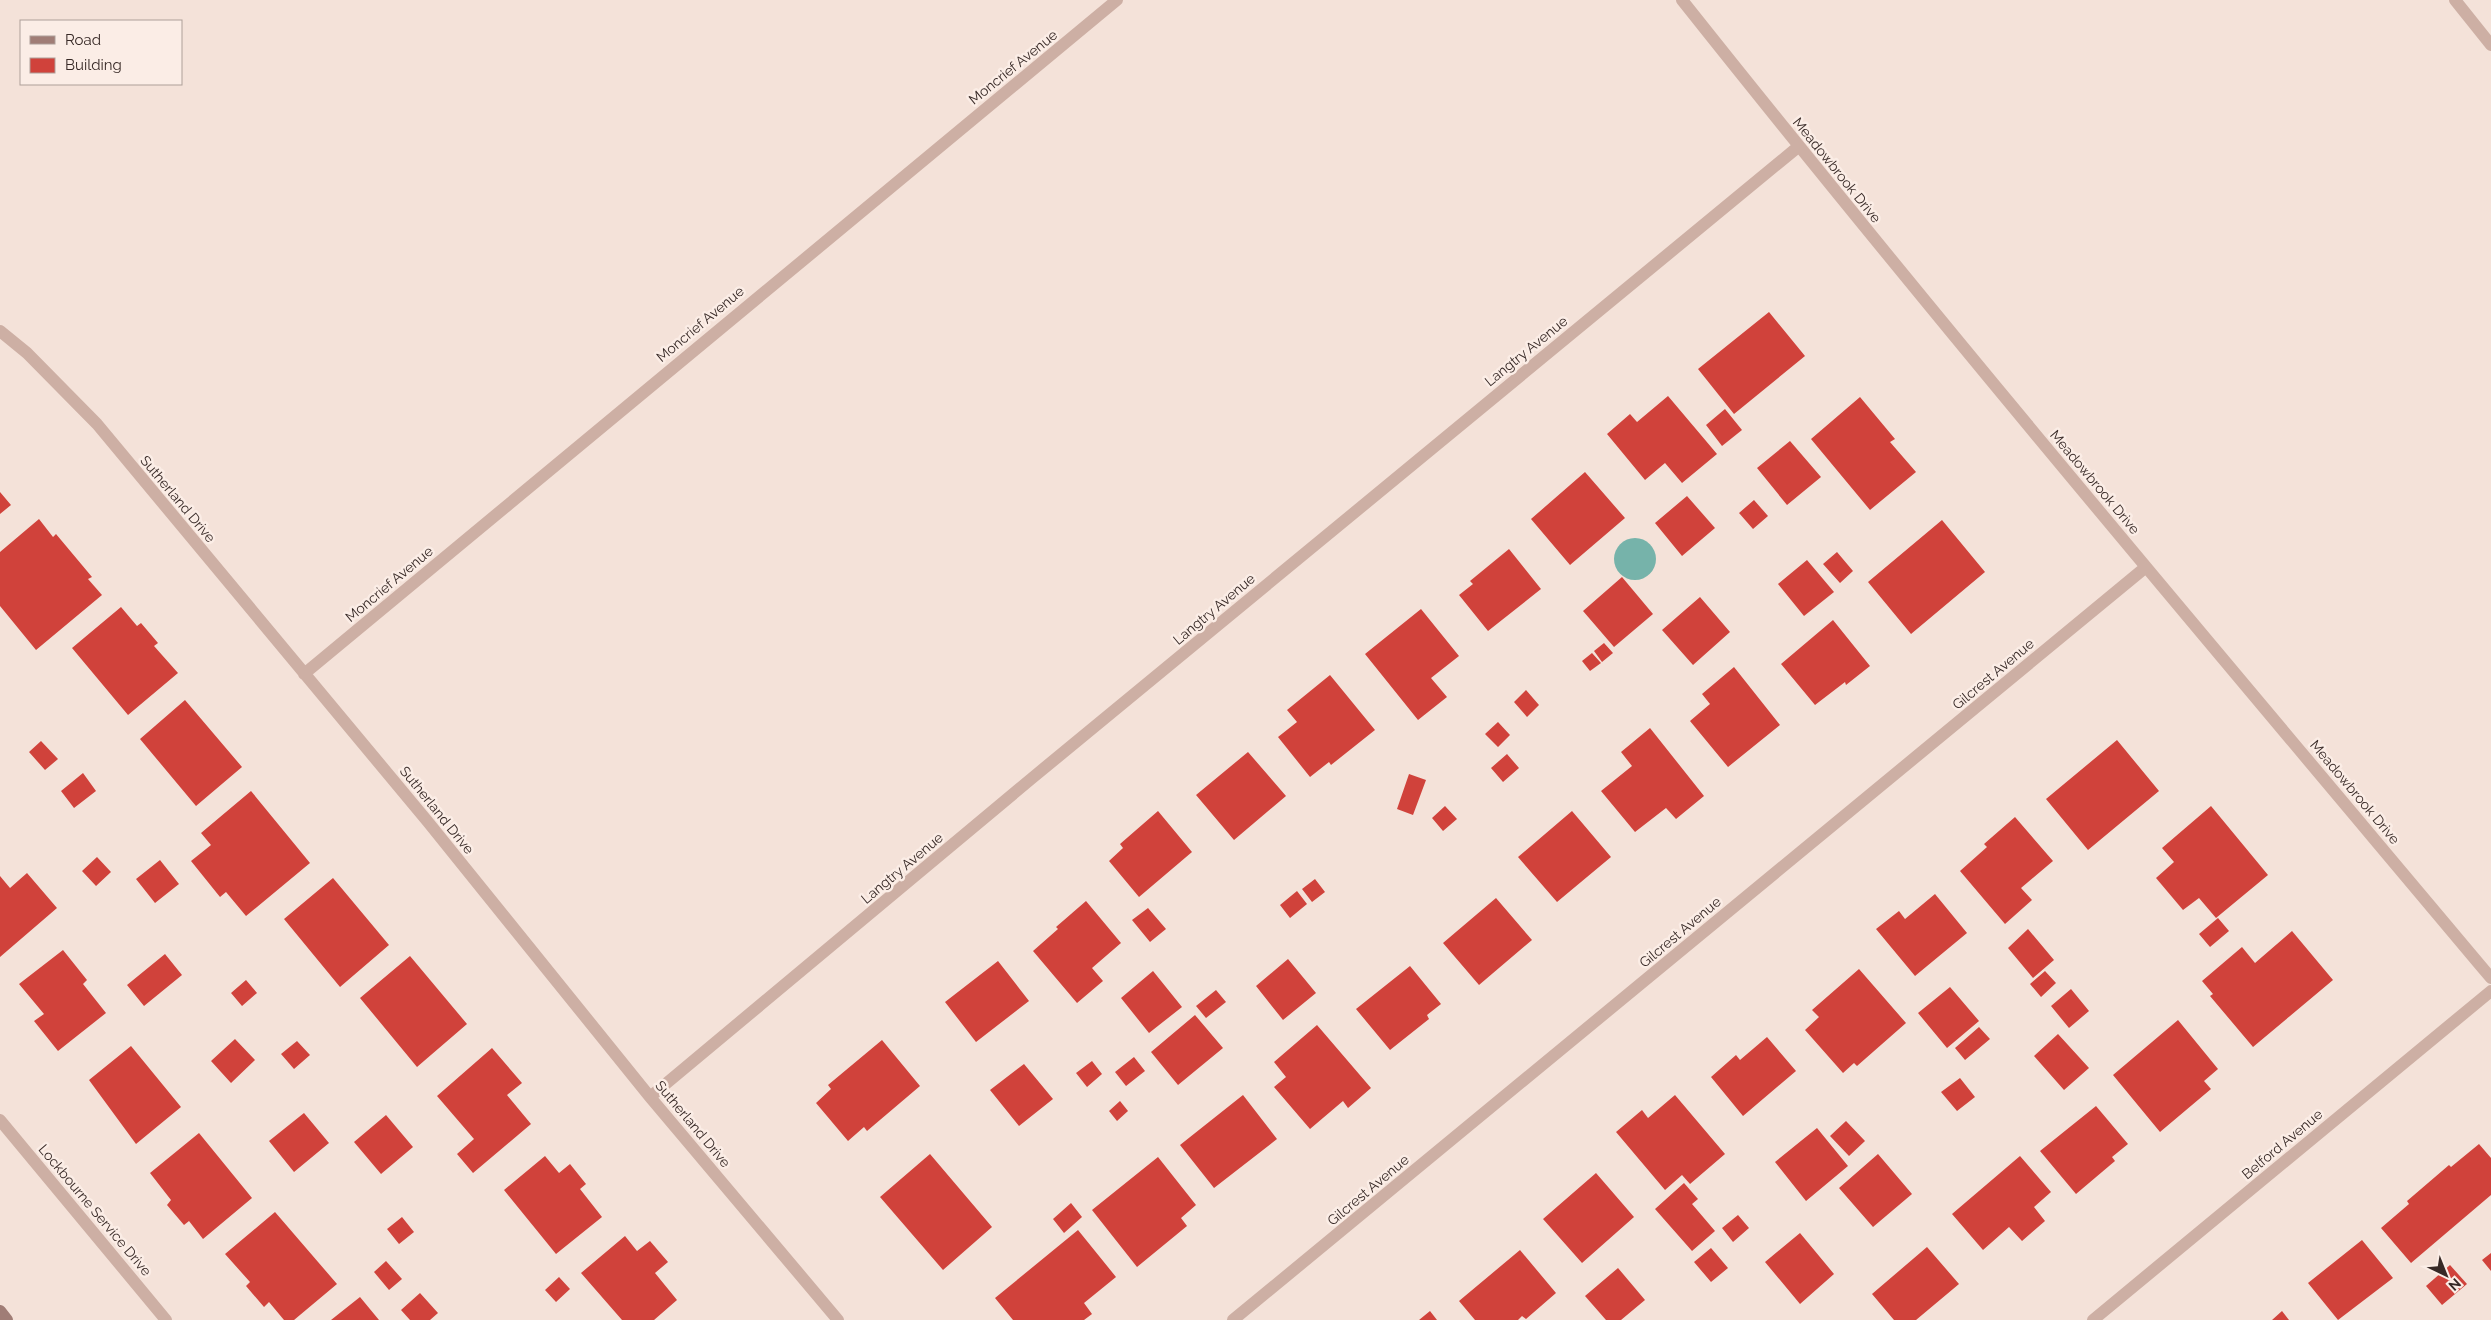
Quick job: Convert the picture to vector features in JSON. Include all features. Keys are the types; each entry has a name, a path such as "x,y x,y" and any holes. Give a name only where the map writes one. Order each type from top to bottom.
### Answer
{"street":[{"name":"Moncrief Avenue","path":"304,674 1117,0"},
{"name":"Meadowbrook Drive","path":"1682,0 1798,146 2146,567 2491,978"},
{"path":"2455,0 2491,44"},
{"name":"Langtry Avenue","path":"650,1097 1798,146"},
{"name":"Sutherland Drive","path":"0,331 27,353 97,424 428,822 650,1097 838,1320"},
{"name":"Gilcrest Avenue","path":"1233,1320 2146,567"},
{"name":"Belford Avenue","path":"2093,1320 2491,991"},
{"name":"Lockbourne Service Drive","path":"0,1120 166,1320"},
{"path":"0,1312 7,1320"}],"water":[{"path":"1639,538 1647,541 1653,547 1656,559 1653,571 1647,577 1631,580 1623,577 1617,571 1614,555 1617,547 1623,541"}],"building":[{"path":"1769,312 1805,356 1734,414 1698,369"},
{"path":"1668,396 1717,454 1682,483 1665,463 1645,480 1607,434 1630,414 1637,422"},
{"path":"1860,397 1895,439 1890,442 1916,472 1870,510 1811,439"},
{"path":"1725,409 1742,430 1722,446 1706,425"},
{"path":"1790,441 1821,477 1787,505 1757,468"},
{"path":"1585,472 1625,518 1570,565 1531,519"},
{"path":"0,492 11,505 0,514"},
{"path":"1687,496 1715,528 1682,556 1655,523"},
{"path":"1754,500 1768,516 1753,529 1739,513"},
{"path":"39,519 53,537 56,534 92,577 88,579 102,595 36,650 0,606 0,552"},
{"path":"1942,520 1985,572 1911,634 1868,582"},
{"path":"1509,549 1541,589 1488,631 1459,595 1473,584 1470,581"},
{"path":"1837,552 1853,571 1840,583 1823,564"},
{"path":"1807,560 1834,592 1804,616 1778,584"},
{"path":"1622,577 1653,614 1614,647 1583,611"},
{"path":"1700,597 1730,632 1693,665 1662,630"},
{"path":"121,607 137,626 141,623 158,643 154,646 178,673 128,715 72,648"},
{"path":"1421,609 1459,656 1431,678 1447,697 1418,720 1365,654"},
{"path":"1833,620 1870,666 1846,685 1845,682 1815,705 1781,664"},
{"path":"1604,643 1613,653 1602,662 1594,651"},
{"path":"1592,653 1601,663 1590,671 1582,661"},
{"path":"1734,667 1780,725 1728,767 1690,721 1710,704 1702,694"},
{"path":"1330,675 1375,730 1331,765 1329,762 1310,777 1278,737 1297,722 1287,710"},
{"path":"1526,690 1539,705 1527,717 1514,702"},
{"path":"185,700 242,767 196,806 140,739"},
{"path":"1498,722 1510,735 1498,747 1485,734"},
{"path":"1650,728 1704,796 1676,819 1666,808 1635,832 1601,791 1632,766 1621,752"},
{"path":"2117,740 2159,791 2088,850 2046,799"},
{"path":"41,741 58,759 45,770 29,752"},
{"path":"1248,752 1286,796 1234,840 1196,795"},
{"path":"1507,754 1519,768 1503,782 1491,768"},
{"path":"83,773 96,791 74,808 61,791"},
{"path":"1409,774 1426,780 1413,815 1397,809"},
{"path":"251,791 310,863 246,916 226,892 220,897 191,861 211,845 201,833"},
{"path":"1445,806 1457,819 1443,831 1432,818"},
{"path":"2211,806 2268,875 2216,918 2199,898 2183,910 2156,878 2174,862 2162,848"},
{"path":"1158,811 1192,852 1139,897 1109,861 1123,848 1120,844"},
{"path":"1572,811 1611,857 1557,902 1518,857"},
{"path":"2015,817 2053,861 2021,888 2032,900 2005,924 1960,871 1987,847 1984,844"},
{"path":"97,857 111,872 96,886 82,871"},
{"path":"160,860 179,884 155,903 136,879"},
{"path":"27,873 57,908 0,957 0,876 10,888"},
{"path":"333,878 389,945 340,987 284,919"},
{"path":"1315,879 1325,892 1312,902 1302,889"},
{"path":"1297,891 1307,904 1290,918 1280,905"},
{"path":"1935,894 1967,933 1915,976 1876,929 1899,911 1905,919"},
{"path":"1496,898 1532,940 1479,985 1443,943"},
{"path":"1086,901 1121,943 1092,968 1103,981 1077,1003 1033,951 1058,929 1056,927"},
{"path":"1148,908 1166,929 1150,942 1132,920"},
{"path":"2218,918 2229,931 2210,947 2199,934"},
{"path":"2028,929 2054,960 2033,978 2008,948"},
{"path":"2292,931 2333,980 2253,1047 2210,996 2213,994 2202,981 2242,947 2255,963"},
{"path":"63,950 87,980 83,984 106,1013 58,1051 34,1021 44,1014 19,984"},
{"path":"165,954 182,975 144,1006 127,985"},
{"path":"410,956 467,1024 417,1067 360,998"},
{"path":"1288,959 1316,993 1283,1020 1256,986"},
{"path":"998,961 1029,1001 976,1042 945,1002"},
{"path":"1410,966 1441,1004 1427,1015 1429,1019 1390,1050 1356,1009"},
{"path":"1859,969 1906,1023 1857,1066 1854,1063 1843,1073 1805,1030 1819,1017 1812,1010"},
{"path":"1153,971 1182,1007 1149,1033 1121,998"},
{"path":"2045,971 2056,983 2041,997 2030,984"},
{"path":"246,980 257,993 242,1006 231,993"},
{"path":"1950,987 1979,1021 1947,1048 1918,1013"},
{"path":"2071,989 2089,1011 2069,1028 2051,1006"},
{"path":"1216,990 1226,1002 1206,1018 1196,1006"},
{"path":"1195,1015 1223,1048 1178,1085 1151,1052"},
{"path":"2178,1020 2218,1069 2204,1081 2211,1089 2160,1132 2113,1075"},
{"path":"1317,1025 1371,1088 1348,1108 1343,1101 1310,1129 1274,1087 1286,1077 1274,1062"},
{"path":"1979,1027 1990,1039 1965,1060 1955,1048"},
{"path":"2058,1034 2089,1068 2064,1090 2034,1056"},
{"path":"1767,1037 1796,1071 1743,1116 1711,1077 1736,1055 1740,1060"},
{"path":"235,1039 255,1060 231,1083 211,1061"},
{"path":"882,1040 920,1086 867,1131 864,1127 848,1141 816,1103 831,1089 828,1085"},
{"path":"297,1041 310,1055 294,1069 281,1054"},
{"path":"131,1046 181,1107 136,1144 89,1080"},
{"path":"492,1048 522,1083 507,1095 531,1124 473,1173 457,1154 474,1139 437,1096"},
{"path":"1134,1057 1145,1071 1126,1086 1115,1072"},
{"path":"1092,1061 1102,1074 1087,1087 1076,1073"},
{"path":"1024,1064 1053,1099 1019,1126 990,1090"},
{"path":"1960,1078 1975,1097 1957,1111 1941,1092"},
{"path":"1243,1095 1277,1139 1214,1188 1180,1145"},
{"path":"1675,1095 1725,1154 1690,1184 1682,1175 1665,1190 1616,1132 1642,1110 1648,1118"},
{"path":"1120,1101 1128,1111 1117,1121 1109,1111"},
{"path":"2096,1106 2128,1144 2112,1157 2115,1161 2076,1194 2040,1151"},
{"path":"304,1113 329,1143 294,1172 269,1141"},
{"path":"386,1115 413,1147 381,1174 354,1142"},
{"path":"1846,1121 1865,1141 1849,1156 1830,1136"},
{"path":"1817,1128 1848,1166 1806,1201 1775,1162"},
{"path":"199,1133 252,1198 203,1239 189,1221 184,1225 167,1205 171,1200 150,1173"},
{"path":"2479,1144 2491,1158 2491,1195 2411,1263 2381,1228 2409,1204 2407,1201 2449,1165 2451,1167"},
{"path":"930,1154 992,1227 943,1270 880,1197"},
{"path":"1878,1154 1912,1194 1873,1227 1839,1188"},
{"path":"545,1156 559,1173 570,1164 586,1184 580,1189 602,1217 556,1254 504,1190"},
{"path":"2020,1156 2051,1192 2034,1207 2045,1221 2022,1241 2009,1227 1983,1250 1952,1214"},
{"path":"1158,1157 1196,1205 1181,1218 1187,1226 1137,1267 1092,1210"},
{"path":"1596,1173 1634,1217 1582,1263 1543,1219"},
{"path":"1684,1183 1698,1199 1692,1204 1715,1231 1692,1251 1655,1209"},
{"path":"1071,1203 1082,1217 1064,1233 1053,1219"},
{"path":"275,1212 337,1284 294,1320 284,1320 269,1302 264,1307 246,1286 250,1282 225,1254"},
{"path":"1738,1215 1749,1228 1733,1242 1722,1228"},
{"path":"402,1217 414,1232 399,1244 387,1229"},
{"path":"1078,1230 1116,1277 1084,1303 1092,1314 1084,1320 1013,1320 995,1298"},
{"path":"1800,1233 1834,1274 1800,1304 1765,1262"},
{"path":"625,1236 637,1251 650,1241 668,1262 655,1273 677,1300 654,1320 622,1320 581,1273"},
{"path":"2362,1240 2393,1278 2338,1320 2308,1283"},
{"path":"1927,1247 1959,1284 1916,1320 1894,1320 1872,1294"},
{"path":"1711,1248 1728,1268 1711,1282 1694,1262"},
{"path":"1520,1250 1556,1293 1526,1319 1522,1316 1518,1320 1475,1320 1459,1301"},
{"path":"2491,1253 2491,1271 2482,1260"},
{"path":"386,1261 402,1279 389,1290 374,1272"},
{"path":"2450,1265 2467,1284 2442,1305 2426,1286"},
{"path":"1618,1268 1645,1300 1621,1320 1606,1320 1585,1296"},
{"path":"559,1277 570,1289 556,1302 545,1290"},
{"path":"420,1293 438,1313 430,1320 410,1320 401,1310"},
{"path":"360,1297 379,1320 331,1320"},
{"path":"1430,1311 1437,1320 1419,1320"},
{"path":"2282,1311 2289,1320 2272,1320"}]}
